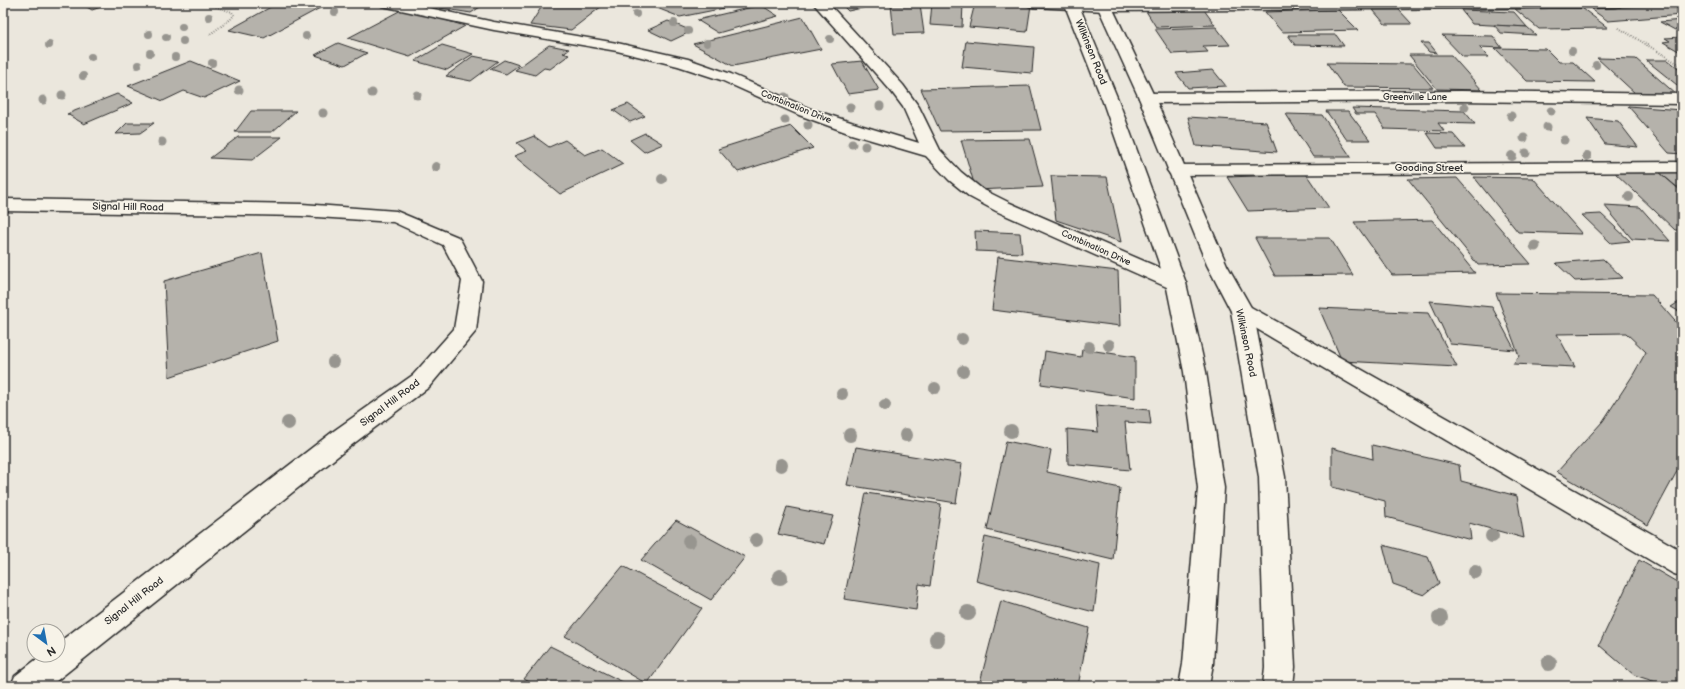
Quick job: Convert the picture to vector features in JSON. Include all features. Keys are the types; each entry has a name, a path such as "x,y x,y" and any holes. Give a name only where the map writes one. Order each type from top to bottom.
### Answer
{"street":[{"name":"Combination Drive","path":"388,3 494,26 617,47 683,62 726,77 805,112 857,130 932,152 955,176 976,193 1003,207 1176,283"},
{"path":"820,3 897,88 911,107 932,152"},
{"path":"1034,3 1071,5 1615,3"},
{"name":"Wilkinson Road","path":"1071,5 1111,102 1176,283 1195,372 1211,488 1198,664 1194,686"},
{"name":"Wilkinson Road","path":"1104,5 1147,98 1217,265 1242,311 1272,477 1280,667 1278,686"},
{"name":"Greenville Lane","path":"1147,98 1461,96 1682,99"},
{"name":"Gooding Street","path":"1176,170 1682,167"},
{"name":"Signal Hill Road","path":"3,205 302,210 396,217 451,241 472,281 465,331 421,381 344,437 26,686"},
{"path":"1242,311 1322,356 1492,457 1682,565"}],"path":[{"path":"204,3 232,12 234,15 231,19 209,34"},
{"path":"1578,4 1682,66"}],"building":[{"path":"80,3 113,3 92,10"},
{"path":"278,3 298,3 320,8 264,38 229,30"},
{"path":"446,3 486,3 471,13 440,8"},
{"path":"544,3 593,3 602,6 571,30 530,25"},
{"path":"644,3 749,3 680,17"},
{"path":"840,3 875,3 876,5 848,11"},
{"path":"932,3 963,3 962,27 930,25"},
{"path":"975,3 1031,5 1027,32 969,27"},
{"path":"1672,4 1682,9 1682,15 1608,21 1591,9"},
{"path":"761,5 778,16 718,33 697,20"},
{"path":"891,5 920,5 924,33 894,34"},
{"path":"405,8 465,26 410,57 348,38"},
{"path":"1582,8 1608,28 1539,29 1515,9"},
{"path":"1204,10 1215,25 1156,27 1146,11"},
{"path":"1338,10 1358,30 1282,32 1265,12"},
{"path":"1373,10 1399,10 1412,24 1385,24"},
{"path":"1461,10 1514,12 1527,27 1472,24"},
{"path":"803,17 821,49 733,66 693,44"},
{"path":"1682,20 1682,29 1675,30 1660,22"},
{"path":"668,21 692,31 671,41 648,30"},
{"path":"1494,25 1527,27 1536,35 1501,33"},
{"path":"1216,27 1230,45 1203,46 1208,52 1172,54 1155,29"},
{"path":"1288,35 1336,35 1344,46 1295,45"},
{"path":"1442,35 1493,36 1502,48 1479,47 1489,57 1463,57"},
{"path":"1682,37 1682,53 1663,42 1670,41 1665,38"},
{"path":"966,41 1034,47 1032,73 962,67"},
{"path":"338,43 367,53 345,65 315,55"},
{"path":"1421,43 1429,43 1437,53 1429,52"},
{"path":"442,45 473,54 447,70 415,61"},
{"path":"549,45 569,49 563,53 569,55 550,69 544,68 535,75 515,70"},
{"path":"1495,48 1546,49 1559,62 1573,62 1595,82 1527,81"},
{"path":"1409,55 1451,55 1482,90 1437,89"},
{"path":"473,56 498,61 471,81 446,76"},
{"path":"1597,58 1636,59 1677,95 1636,94"},
{"path":"504,60 519,65 506,74 490,69"},
{"path":"1646,60 1668,60 1682,71 1682,89"},
{"path":"191,61 240,81 204,98 184,91 163,101 128,86"},
{"path":"862,61 879,90 848,94 832,64"},
{"path":"1327,63 1413,64 1433,88 1344,87"},
{"path":"1213,70 1226,86 1188,88 1176,73"},
{"path":"1030,86 1041,130 940,131 921,89"},
{"path":"117,94 133,103 84,124 67,114"},
{"path":"628,104 645,116 630,122 613,110"},
{"path":"1628,106 1682,110 1682,154 1669,153"},
{"path":"1352,108 1464,111 1475,124 1438,123 1444,131 1385,129 1375,114 1356,114"},
{"path":"251,111 296,111 272,132 235,132"},
{"path":"1326,111 1348,111 1370,140 1347,140"},
{"path":"1286,114 1322,115 1351,157 1313,157"},
{"path":"1188,117 1266,122 1277,152 1196,146"},
{"path":"1587,118 1618,121 1638,147 1605,144"},
{"path":"127,123 154,123 140,133 116,134"},
{"path":"791,126 813,148 738,172 718,149"},
{"path":"645,133 663,144 644,152 630,140"},
{"path":"1427,133 1453,134 1465,148 1437,148"},
{"path":"534,136 549,147 565,140 585,155 602,148 623,164 560,194 514,156 527,151 517,143"},
{"path":"238,137 282,137 252,160 210,158"},
{"path":"1030,139 1043,187 976,190 961,140"},
{"path":"1304,171 1329,208 1248,211 1227,177 1284,175 1282,172"},
{"path":"1682,171 1682,187 1677,187 1659,172"},
{"path":"1614,172 1659,172 1682,192 1682,230 1675,230"},
{"path":"1051,176 1107,177 1121,242 1056,220"},
{"path":"1474,177 1533,178 1582,234 1518,232"},
{"path":"1457,178 1531,264 1478,265 1408,179"},
{"path":"1604,205 1640,207 1670,241 1632,239"},
{"path":"1601,214 1630,241 1611,243 1582,215"},
{"path":"1432,220 1475,273 1392,275 1354,222"},
{"path":"975,231 1020,233 1022,253 976,251"},
{"path":"1255,238 1330,238 1353,275 1275,276"},
{"path":"262,253 278,341 169,377 164,281"},
{"path":"998,257 1118,271 1120,326 992,310"},
{"path":"1603,259 1623,278 1575,281 1556,263"},
{"path":"1496,293 1652,295 1682,329 1682,462 1648,525 1557,472 1603,421 1646,352 1626,333 1557,334 1575,367 1513,364 1519,356"},
{"path":"1682,300 1682,313 1671,307"},
{"path":"1430,301 1492,307 1515,350 1450,344"},
{"path":"1319,308 1428,313 1457,367 1342,361"},
{"path":"1082,349 1135,357 1135,398 1041,384 1045,351 1081,357"},
{"path":"1096,405 1149,410 1151,424 1125,422 1130,470 1068,464 1067,429 1098,432"},
{"path":"1006,441 1051,450 1047,472 1120,488 1113,560 987,530"},
{"path":"1372,445 1459,465 1461,481 1517,496 1524,538 1469,523 1471,540 1386,517 1385,501 1332,487 1332,448 1373,459"},
{"path":"856,447 962,464 956,503 847,485"},
{"path":"866,493 941,504 930,586 919,584 916,610 844,599"},
{"path":"787,507 833,516 824,544 778,534"},
{"path":"676,520 745,557 711,600 641,560"},
{"path":"985,537 1100,565 1094,612 976,581"},
{"path":"1383,545 1428,557 1439,583 1424,595 1393,584"},
{"path":"1639,560 1682,585 1682,685 1669,686 1634,675 1599,645"},
{"path":"623,566 702,608 647,684 565,636"},
{"path":"1001,601 1089,628 1078,686 979,686"},
{"path":"550,646 631,686 537,686 524,679"}]}
